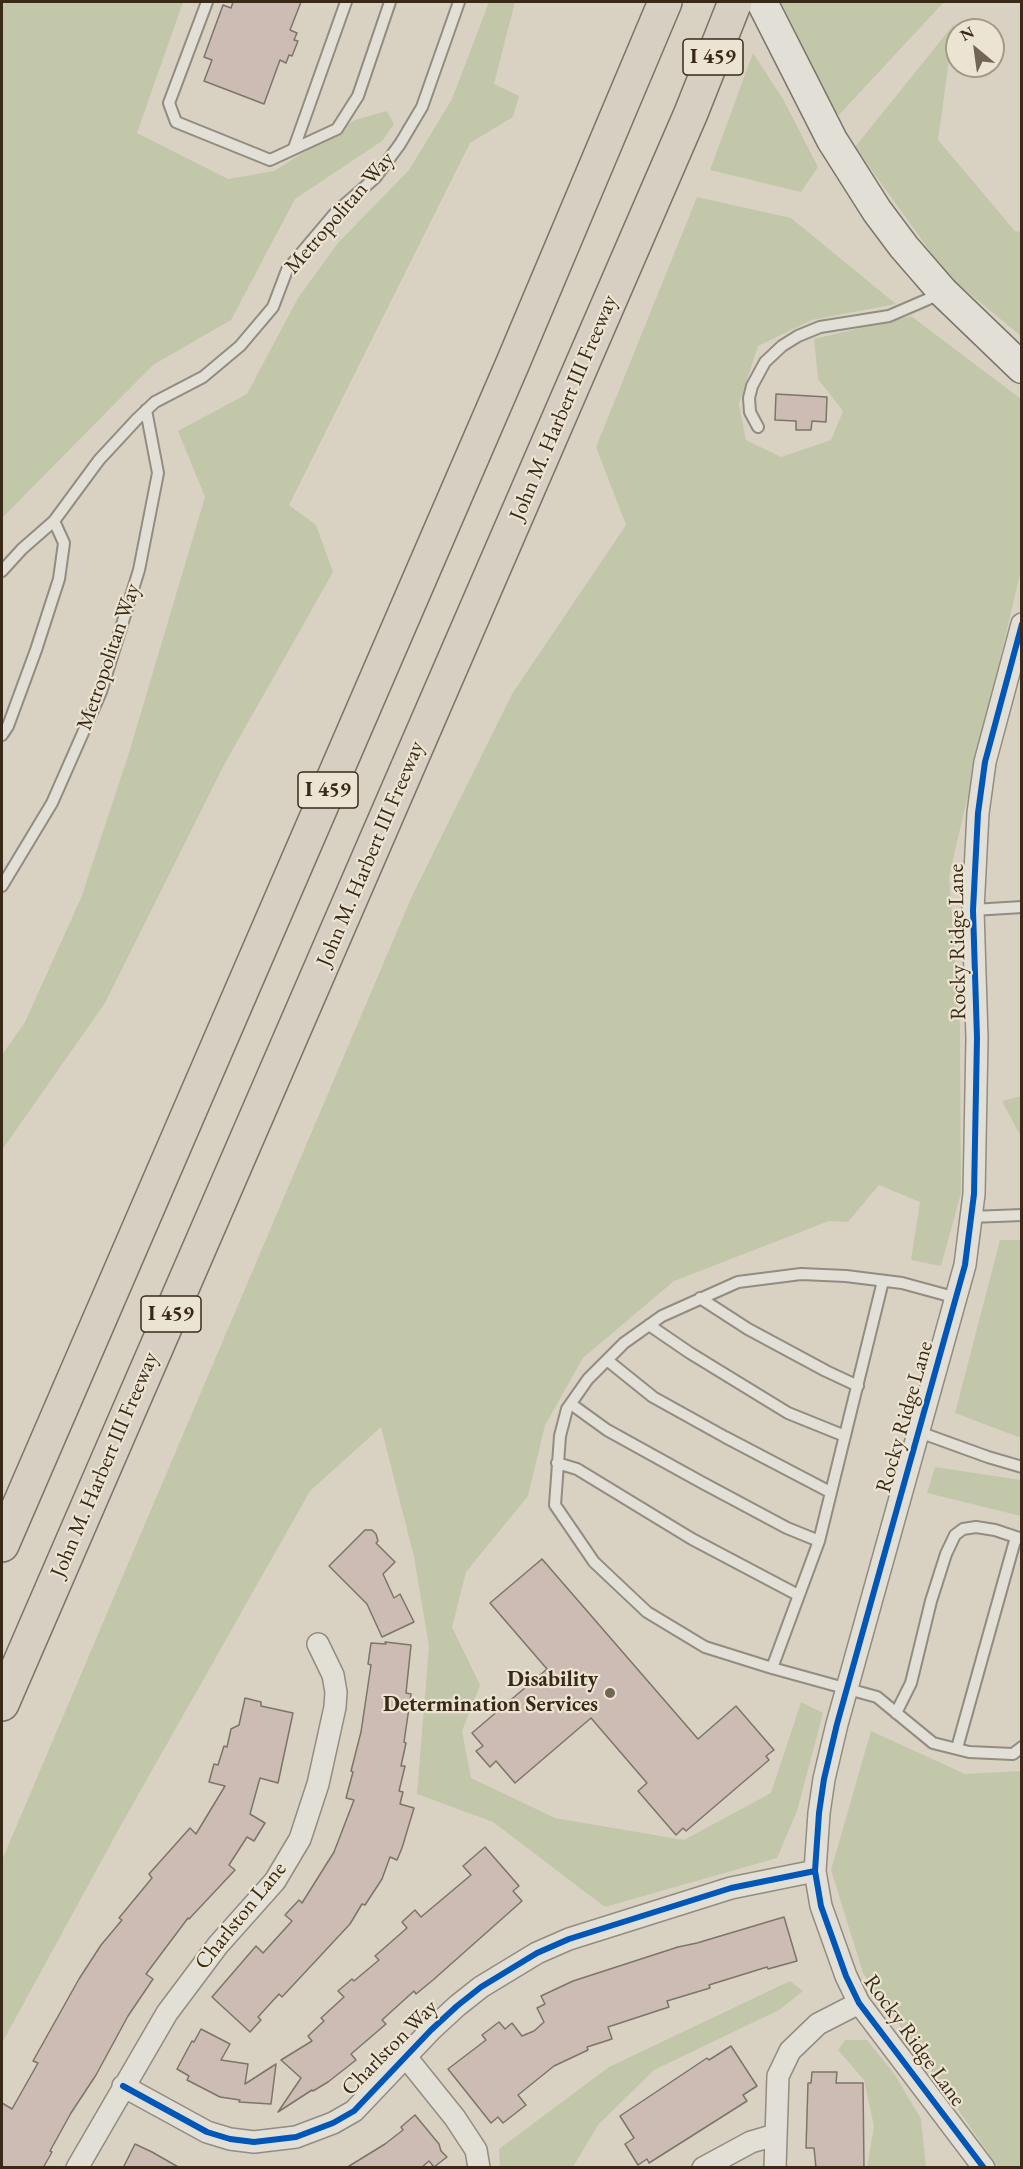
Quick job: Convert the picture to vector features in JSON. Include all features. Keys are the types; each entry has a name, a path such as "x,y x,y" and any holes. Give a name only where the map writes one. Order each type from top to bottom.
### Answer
{"highway":[{"name":"I 459","path":"2,1545 665,2"},
{"name":"John M. Harbert III Freeway","path":"2,1704 691,113 735,2"}],"street":[{"path":"762,2 814,106 851,172 904,247 943,292 1022,368"},
{"name":"Rocky Ridge Lane","path":"984,2168 859,2003 846,1976 820,1906 815,1871 824,1779 965,1265 974,1194 977,1038 973,910 978,813 985,762 1022,624"},
{"name":"Charlston Lane","path":"77,2168 166,2013 218,1945 275,1881 300,1839 318,1784 335,1707 336,1692 333,1675 318,1644"},
{"name":"Charlston Way","path":"123,2086 207,2132 230,2139 254,2142 275,2141 315,2131 354,2111 448,2014 481,1987 537,1953 569,1939 730,1888 815,1871"},
{"path":"775,2168 778,2076 790,2052 818,2024 859,2003"},
{"path":"406,2057 455,2118 476,2150 479,2168"},
{"path":"703,2168 750,2142 775,2135"}],"lane":[{"path":"207,2 169,103 176,122 270,160 337,129 358,96 390,2"},
{"path":"294,148 346,2"},
{"name":"Metropolitan Way","path":"2,571 22,549 54,521 99,460 146,410 155,402 203,377 240,346 273,307 287,270 336,212 375,178 400,144 422,107 459,2"},
{"path":"758,427 750,412 749,398 752,386 765,362 782,346 820,327 889,316 943,292"},
{"name":"Metropolitan Way","path":"2,886 52,803 101,692 139,570 158,473 146,410"},
{"path":"2,735 8,726 36,650 58,579 64,543 54,521"},
{"path":"973,910 1022,908"},
{"path":"971,1217 1022,1215"},
{"path":"957,1298 902,1283 846,1275 801,1274 738,1282 662,1316 624,1343 588,1379 567,1410 560,1436 555,1505 594,1562 647,1612 705,1647 877,1697 933,1743 969,1752 1013,1754 1022,1747"},
{"path":"772,1668 819,1540 883,1281"},
{"path":"700,1298 748,1329 858,1386"},
{"path":"650,1325 690,1353 788,1413 844,1436"},
{"path":"607,1360 653,1397 830,1492"},
{"path":"571,1404 607,1430 700,1482 787,1528 819,1540"},
{"path":"919,1432 1022,1467"},
{"path":"557,1463 577,1468 692,1539 798,1595"},
{"path":"896,1713 911,1683 931,1601 946,1554 955,1535 963,1529 976,1527 1019,1538 957,1748"}],"green space":[{"path":"2,2 183,2 137,133 228,179 274,171 355,120 387,111 394,124 382,141 295,199 231,320 153,365 2,518"},
{"path":"489,2 515,2 494,84 519,96 513,117 470,143 289,505 316,525 333,572 224,765 105,1003 2,1150 2,1055 25,1022 81,898 129,753 205,497 178,431 247,394 298,298 338,243 409,170 452,99"},
{"path":"781,2 944,2 837,117"},
{"path":"945,35 947,78 938,140 1015,231 1021,232 1021,336 947,275 855,147"},
{"path":"753,53 783,99 818,167 801,192 710,170"},
{"path":"697,197 791,218 896,304 812,320 758,346 739,404 746,440 781,457 831,440 843,411 818,379 814,339 911,316 1021,399 1021,570 949,876 960,1025 961,1193 941,1266 911,1260 920,1202 879,1185 848,1222 829,1221 674,1281 583,1358 545,1425 528,1496 466,1572 452,1627 480,1685 462,1731 471,1778 555,1818 684,1840 771,1793 801,1702 823,1713 797,1811 777,1858 605,1907 493,1822 417,1794 429,1646 414,1557 381,1427 310,1491 120,1827 2,2043 2,1860 412,896 512,694 626,525 596,447"},
{"path":"1021,1096 1022,1134 1020,1135 1002,1101"},
{"path":"1000,1240 1021,1240 1021,1438 955,1413"},
{"path":"935,1467 1021,1480 1021,1516 927,1493"},
{"path":"871,1731 965,1774 1021,1771 1021,2167 998,2167 863,1973 831,1870"},
{"path":"790,1981 803,1991 779,2010 654,2070 598,2125 573,2167 500,2167 499,2149 609,2067"},
{"path":"845,2040 867,2040 895,2075 921,2119 926,2167 867,2167 874,2126 864,2080 838,2050"}],"building":[{"path":"233,2 301,2 290,30 297,33 294,40 298,41 292,56 289,55 286,63 280,60 264,104 204,81 212,60 204,57 223,5 231,8"},
{"path":"776,394 827,397 826,422 812,421 811,430 796,430 796,421 775,420"},
{"path":"365,1530 372,1530 376,1534 378,1541 376,1543 395,1562 383,1574 394,1598 400,1594 414,1622 382,1637 367,1604 329,1566"},
{"name":"Disability Determination Services","path":"542,1559 698,1739 736,1706 774,1750 766,1756 769,1760 686,1831 683,1828 676,1835 638,1791 647,1783 591,1718 515,1783 496,1761 490,1767 476,1751 483,1746 472,1733 547,1669 490,1603"},
{"path":"385,1642 411,1645 406,1693 411,1694 401,1766 405,1766 399,1791 403,1792 400,1804 414,1808 402,1848 397,1860 390,1857 382,1879 365,1905 362,1904 350,1924 282,1997 279,1994 258,2017 261,2020 250,2032 212,1997 256,1946 263,1953 292,1921 285,1915 299,1900 302,1903 334,1852 354,1800 346,1798 361,1732 371,1665 368,1664 371,1643 386,1644"},
{"path":"245,1698 261,1702 261,1706 293,1713 278,1783 260,1778 250,1814 265,1823 254,1841 247,1837 229,1865 235,1870 188,1918 146,1974 153,1979 128,2016 96,2075 71,2113 43,2168 2,2168 2,2103 12,2109 38,2063 33,2061 101,1945 122,1920 119,1918 152,1878 149,1874 190,1828 196,1834 225,1786 209,1782 214,1764 218,1765 224,1746 227,1747 231,1729 239,1725"},
{"path":"485,1847 519,1886 513,1891 522,1901 433,1980 416,1994 414,1991 382,2020 386,2024 351,2054 356,2060 328,2082 278,2112 301,2078 281,2060 312,2041 308,2036 324,2021 321,2018 344,1997 338,1991 379,1960 375,1956 407,1928 402,1922 415,1910 421,1917 471,1875 463,1866"},
{"path":"784,1917 797,1961 768,1969 767,1967 709,1985 710,1988 667,2001 669,2007 608,2027 612,2039 587,2047 588,2050 554,2066 518,2095 526,2105 503,2123 498,2117 491,2123 448,2069 486,2040 482,2035 499,2022 505,2029 512,2023 522,2036 534,2031 544,2022 537,2008 545,2004 541,1996 573,1981 678,1947"},
{"path":"201,2029 230,2044 221,2060 248,2064 245,2084 276,2064 271,2104 239,2102 240,2100 220,2097 187,2080 189,2076 177,2069"},
{"path":"731,2046 757,2086 743,2095 747,2101 649,2163 647,2159 638,2165 625,2144 634,2138 620,2116 707,2058 709,2060"},
{"path":"812,2072 837,2072 836,2083 863,2083 864,2168 816,2168 814,2148 806,2148 808,2083 811,2083"},
{"path":"415,2115 447,2157 434,2167 429,2161 421,2168 346,2168 385,2144 403,2130 401,2127"},
{"path":"135,2144 152,2152 180,2168 123,2168"}],"cycle path":[{"path":"984,2168 859,2003 846,1976 821,1906 815,1871 824,1779 837,1724 965,1265 974,1194 977,1038 973,910 978,813 985,762 1022,624"},
{"path":"123,2086 207,2132 230,2139 254,2142 296,2137 333,2123 354,2111 457,2006 481,1987 537,1953 569,1939 731,1888 815,1871"}],"place":[{"name":"Disability Determination Services","path":"610,1693"}]}
